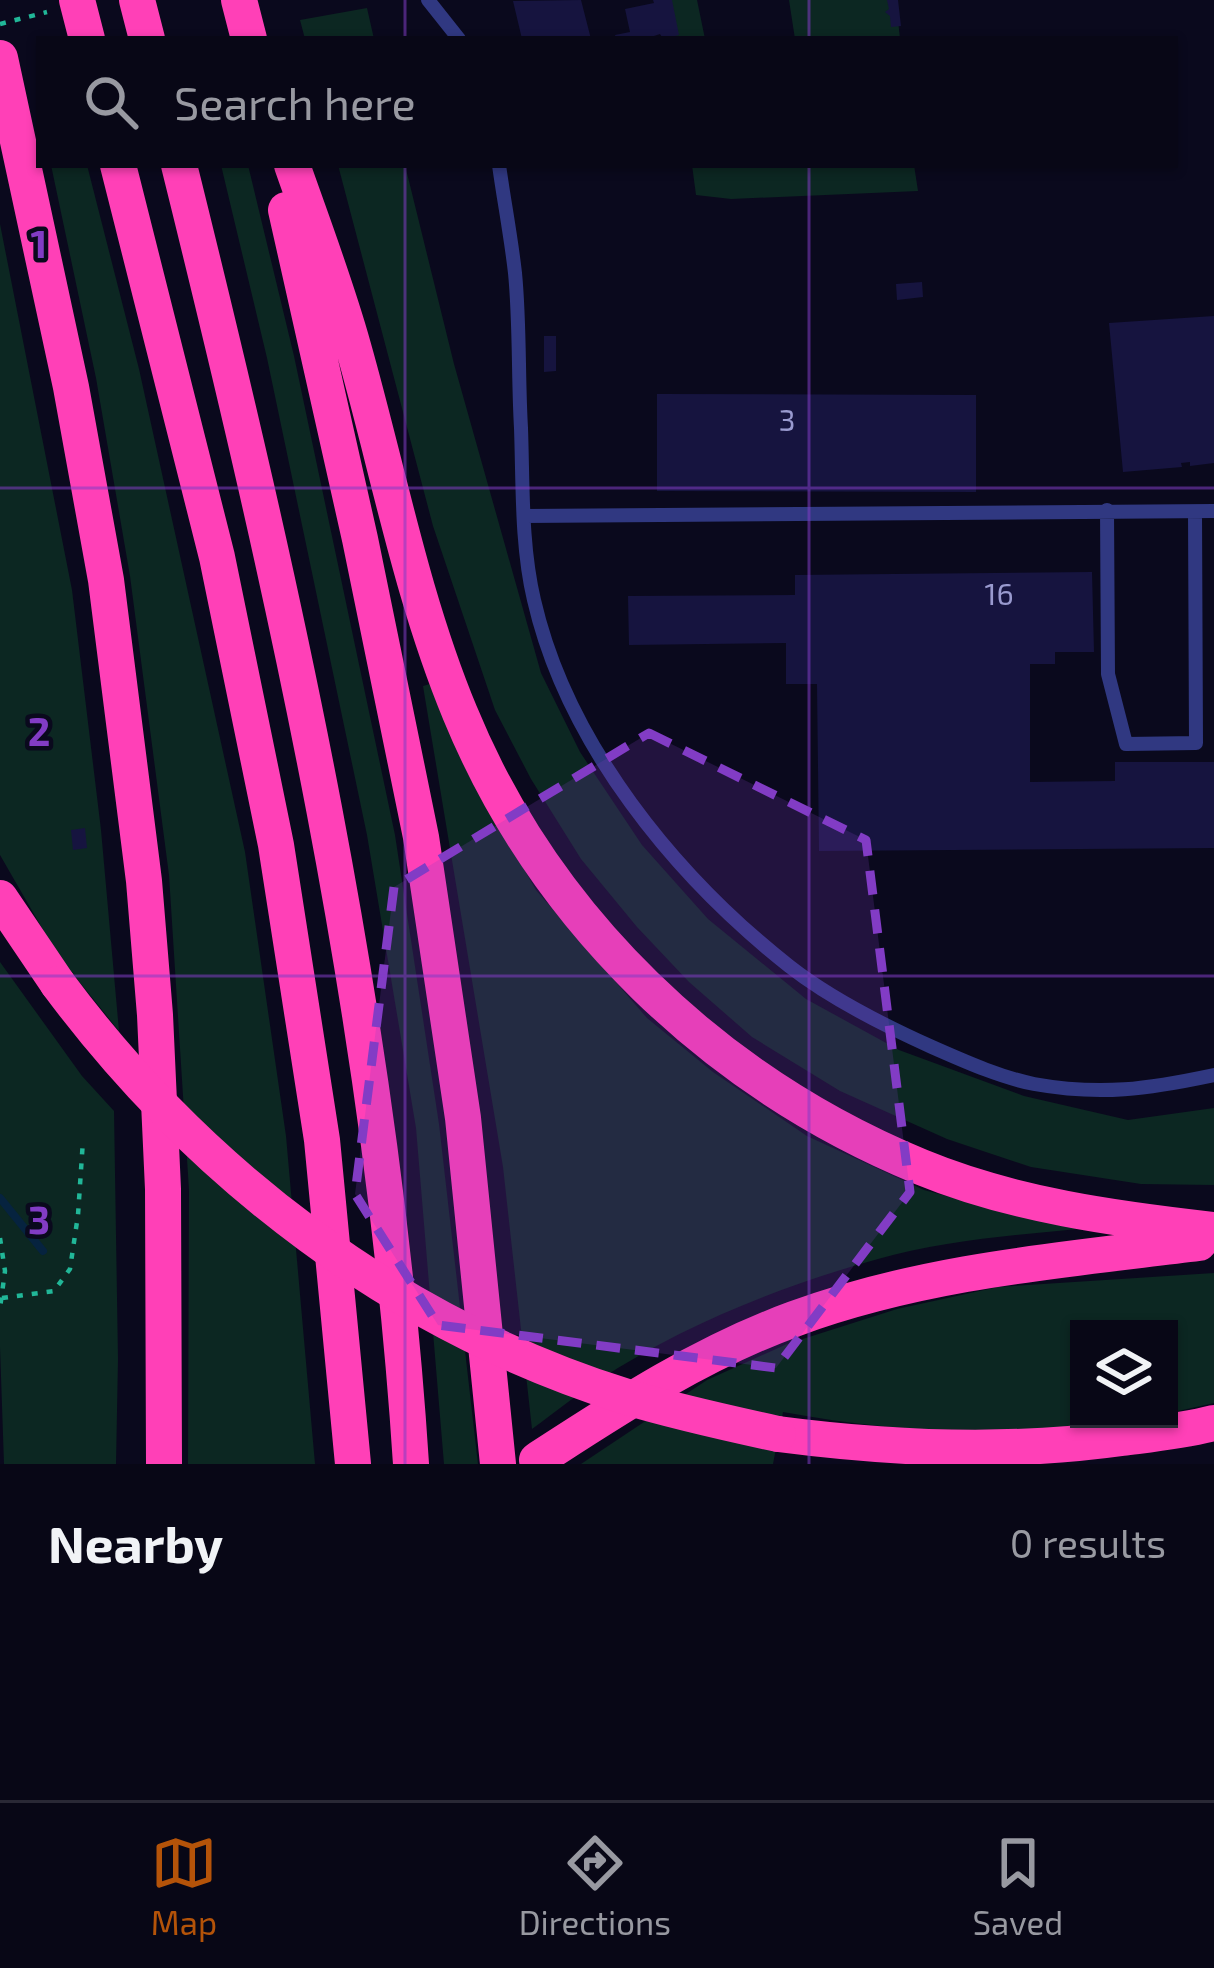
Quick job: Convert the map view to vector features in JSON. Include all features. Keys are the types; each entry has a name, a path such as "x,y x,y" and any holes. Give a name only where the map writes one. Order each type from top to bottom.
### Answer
{"highway":[{"path":"77,0 86,36"},
{"path":"137,0 146,36"},
{"path":"4,75 71,388 106,580 144,881 163,1189 164,1464"},
{"path":"119,168 217,557 276,845 322,1141 352,1464"},
{"path":"179,168 272,550 330,835 377,1131 411,1464"},
{"path":"277,168 421,837 463,1118 498,1461"},
{"path":"293,168 352,343 402,537 461,716 522,833 550,877 604,944 732,1061 817,1116 871,1144 923,1168 1025,1199 1135,1221 1214,1230"},
{"path":"0,898 107,1048 239,1182 385,1287 479,1338 585,1382 700,1418 857,1444 994,1449 1080,1444 1214,1423"},
{"path":"537,1460 698,1360 842,1302 946,1276 1214,1241"}],"lane":[{"path":"428,0 457,36"},
{"path":"499,168 515,278 524,516 533,596 553,668 596,749 653,832 716,902 792,968 883,1025 965,1062 1029,1083 1081,1090 1132,1091 1214,1075"},
{"path":"1107,510 1108,674 1126,744 1196,743 1195,512"},
{"path":"524,516 1214,511"}],"path":[{"path":"2,1298 54,1291 70,1268 83,1140"},
{"path":"0,1238 5,1271 0,1308"}],"highlighted area":[{"path":"649,733 866,840 910,1192 776,1368 438,1325 355,1194 394,887"}],"green space":[{"path":"670,0 697,0 704,36 675,36"},
{"path":"789,0 896,0 900,36 795,36"},
{"path":"367,8 373,36 304,36 300,20"},
{"path":"52,168 88,168 139,369 245,852 286,1136 315,1464 188,1464 189,1190 169,875 130,576 96,378"},
{"path":"222,168 249,168 294,356 395,835 439,1124 478,1464 444,1464 416,1128 367,835 267,358"},
{"path":"339,168 406,168 454,364 541,673 580,752 642,845 708,919 806,999 899,1050 1024,1096 1128,1120 1214,1108 1214,1185 1141,1184 1031,1167 947,1139 840,1091 752,1037 689,982 637,927 581,859 531,779 495,710 433,526"},
{"path":"692,168 914,168 918,191 731,199 696,195"},
{"path":"0,224 72,590 119,1031 57,954 0,855"},
{"path":"430,684 484,799 536,890 647,1018 713,1072 807,1136 924,1190 1088,1228 929,1247 805,1282 664,1342 599,1380 532,1429 503,1167 423,686"},
{"path":"0,962 82,1076 114,1111 116,1464 4,1464"},
{"path":"1214,1273 1214,1403 1178,1411 1178,1320 1070,1320 1070,1427 913,1429 783,1412 773,1464 581,1464 707,1380 787,1344 897,1309 998,1287"}],"building":[{"path":"581,0 590,36 521,36 513,1"},
{"path":"672,0 679,35 615,36 630,32 625,9"},
{"path":"887,0 898,0 901,26 891,27 885,12"},
{"path":"922,282 923,297 897,300 896,284"},
{"path":"1214,316 1214,463 1123,472 1109,323"},
{"path":"544,336 556,336 556,371 544,372"},
{"path":"657,394 976,395 976,492 657,491"},
{"path":"1092,572 1094,652 1055,652 1055,664 1030,664 1030,782 1115,781 1115,762 1214,762 1214,848 819,851 817,684 786,684 786,643 629,645 628,596 795,595 795,575"},
{"path":"85,828 87,848 73,850 71,830"}],"waterway":[{"path":"0,1198 43,1251"}]}
